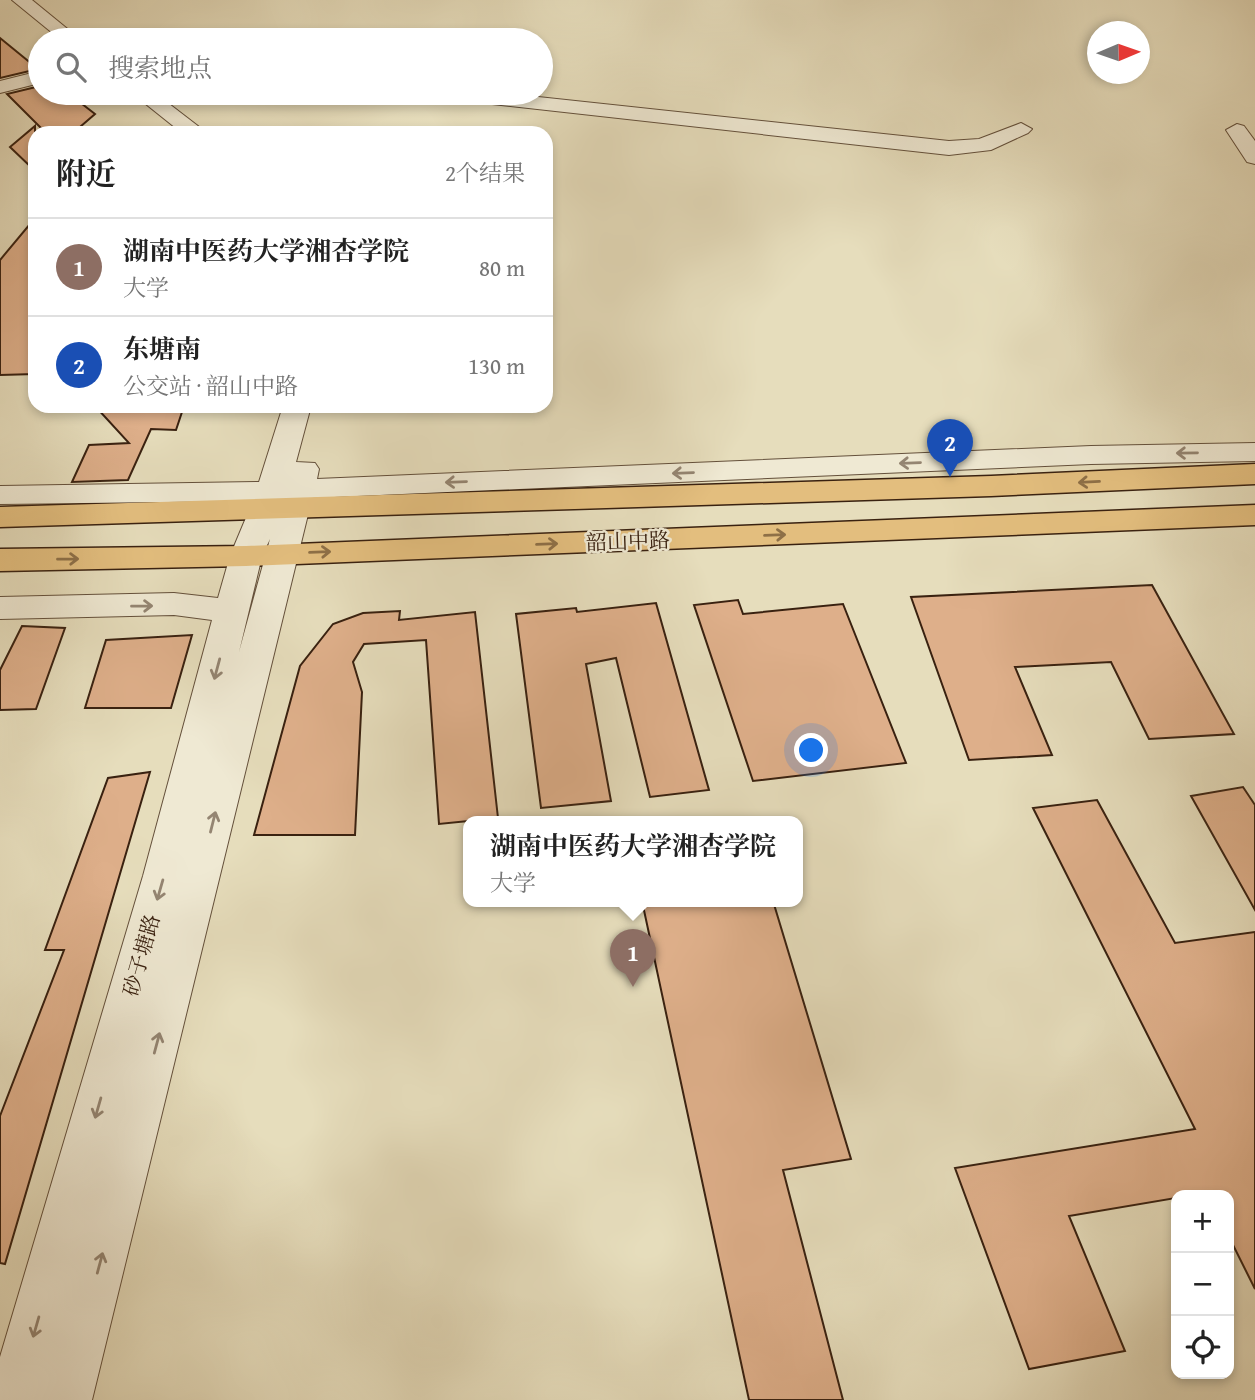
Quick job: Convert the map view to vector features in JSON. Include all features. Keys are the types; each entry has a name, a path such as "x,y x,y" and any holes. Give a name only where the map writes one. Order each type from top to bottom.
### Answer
{"main road":[{"name":"韶山中路","path":"0,517 282,500 991,486 1255,474"},
{"name":"韶山中路","path":"0,560 264,555 1028,526 1255,514"}],"street":[{"path":"15,7 35,28"},
{"path":"15,7 51,28"},
{"path":"0,87 28,80"},
{"path":"553,86 578,107"},
{"path":"553,104 949,148 983,145 1021,129"},
{"path":"136,105 164,126"},
{"path":"158,105 187,126"},
{"path":"1237,130 1255,156"},
{"path":"282,500 296,413"},
{"path":"282,500 317,413"},
{"path":"0,495 235,494 282,500 1063,456 1255,452"},
{"name":"砂子塘路","path":"64,1400 264,555 282,500"},
{"name":"砂子塘路","path":"15,1400 164,876 232,611 264,555"},
{"path":"0,608 174,604 232,611"}],"building":[{"path":"0,38 28,61 28,71 0,78"},
{"path":"28,89 28,105 83,105 95,114 81,126 39,126 7,94"},
{"path":"28,132 28,164 10,147"},
{"path":"28,226 28,374 0,375 0,260"},
{"path":"101,413 182,413 176,430 151,429 128,480 72,482 89,445 129,443"},
{"path":"1152,585 1234,734 1149,739 1111,662 1015,667 1052,755 969,760 911,597"},
{"path":"738,600 743,614 843,604 906,763 753,781 694,605"},
{"path":"656,603 709,790 650,797 616,658 586,664 611,801 541,808 516,614 576,608 577,612"},
{"path":"400,611 399,620 475,612 498,816 463,816 463,822 439,824 426,640 364,644 353,662 362,692 355,835 254,835 300,666 333,624 363,613"},
{"path":"22,626 65,628 36,709 0,710 0,670"},
{"path":"192,635 171,708 85,708 106,640"},
{"path":"150,772 5,1264 0,1263 0,1116 64,950 45,950 108,778"},
{"path":"1243,787 1255,805 1255,910 1191,796"},
{"path":"1097,800 1175,943 1255,932 1255,1289 1234,1247 1234,1190 1171,1190 1171,1199 1069,1216 1125,1351 1029,1369 955,1168 1195,1129 1033,808"},
{"path":"643,907 775,907 851,1159 783,1170 843,1400 749,1400"}],"place":[{"name":"东塘南","path":"950,477"},
{"name":"湖南中医药大学湘杏学院","path":"633,987"}]}
